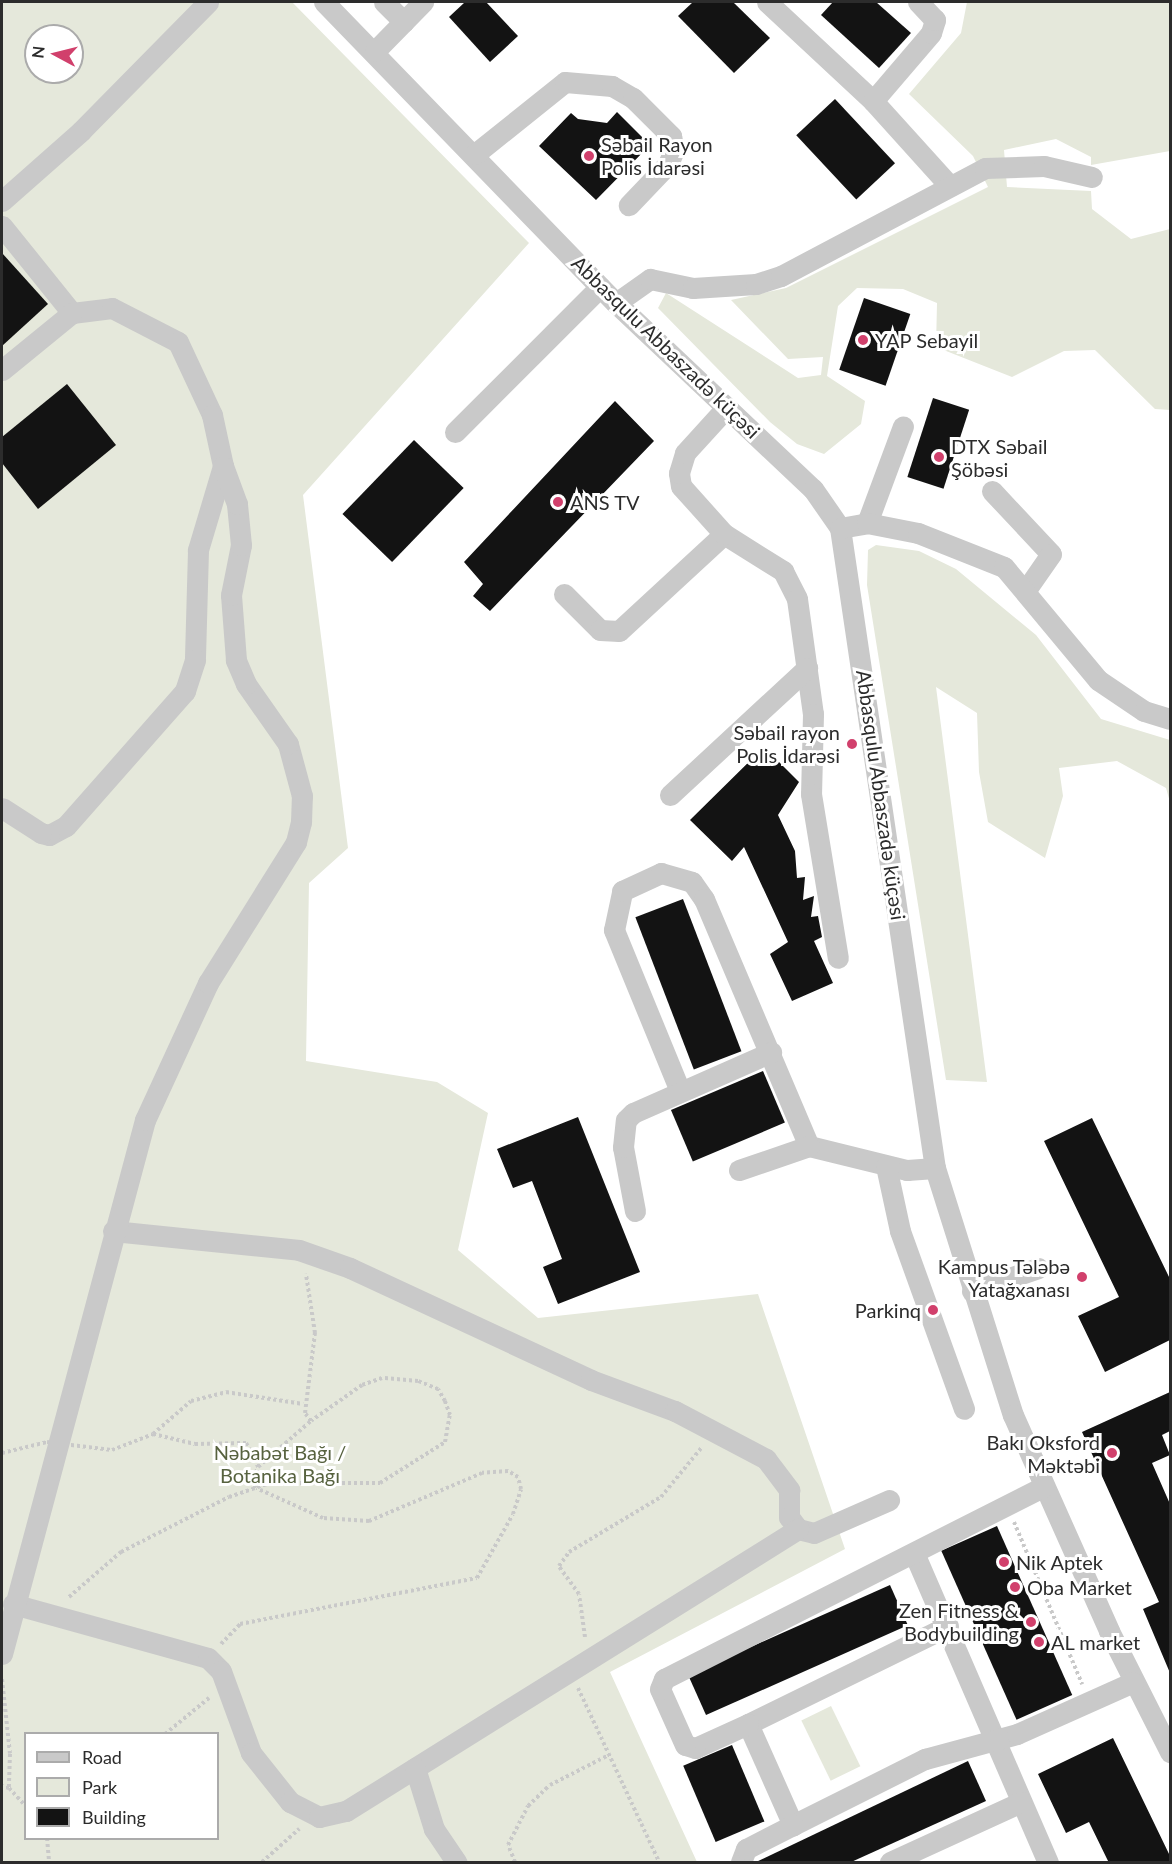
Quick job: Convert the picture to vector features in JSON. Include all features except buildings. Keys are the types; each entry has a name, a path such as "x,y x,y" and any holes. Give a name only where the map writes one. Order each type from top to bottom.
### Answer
{"street":[{"path":"2,201 81,131 208,2"},
{"name":"Abbasqulu Abbaszadə küçəsi","path":"324,2 475,154 616,303 813,489 840,528 935,1168 999,1379 1044,1486 1133,1682 1170,1752"},
{"path":"384,2 404,22"},
{"path":"375,51 423,2"},
{"path":"767,2 873,101 949,185"},
{"path":"873,101 931,33 935,20 918,2"},
{"path":"475,154 565,82 612,86 641,106 671,136 674,150 668,164 629,205"},
{"path":"616,303 650,279 693,288 756,284 781,276 949,185 985,168 1015,164 1092,177"},
{"path":"2,226 72,313"},
{"path":"455,432 600,286"},
{"path":"2,370 72,313 112,308 178,342 212,415 223,466 237,504 241,545 231,595 236,660 246,684 288,744 302,796 301,822 296,842 208,983 145,1120 55,1444 2,1654"},
{"path":"726,408 685,453 679,473 681,486 724,534 783,571 797,599 807,668 811,794 838,958"},
{"path":"867,523 903,426"},
{"path":"2,808 41,833 50,835 66,826 184,691 195,660 198,550 223,466"},
{"path":"992,491 1051,554 1026,590"},
{"path":"840,528 867,523 979,554 1004,567 1026,590 1098,680 1144,711 1170,719"},
{"path":"564,594 600,630 619,631 724,534"},
{"path":"670,795 807,668"},
{"path":"680,1091 614,930 622,891 648,875 682,877 704,899 771,1052 809,1146"},
{"path":"635,1211 623,1147 626,1120 680,1091 771,1052"},
{"path":"739,1170 809,1146 886,1166 935,1168"},
{"path":"886,1166 900,1230 964,1409"},
{"path":"113,1231 299,1250 350,1268 713,1431 766,1459 789,1490 789,1516 798,1529 814,1533 889,1500"},
{"path":"972,1291 1038,1269"},
{"path":"948,1626 694,1748 685,1745 660,1689 664,1679 1044,1486"},
{"path":"13,1604 208,1658 229,1691 251,1753 290,1802 315,1815 346,1811 798,1529"},
{"path":"914,1553 948,1626 1048,1863"},
{"path":"741,1863 746,1849 935,1755 996,1741 1133,1682"},
{"path":"748,1724 793,1825"},
{"path":"415,1768 434,1829 456,1863"},
{"path":"890,1863 1021,1803"}],"path":[{"path":"299,1250 315,1333 303,1404 312,1421"},
{"path":"50,1616 121,1552 256,1488 270,1483 380,1483 444,1442 450,1415 438,1389 382,1378 362,1385 312,1421 258,1467 252,1484 256,1488 322,1518 351,1522 369,1521 482,1473 508,1471 518,1477 521,1489 513,1514 477,1578 240,1624 208,1658"},
{"path":"2,1453 55,1444 112,1449 153,1434 191,1401 226,1392 303,1404"},
{"path":"592,1658 579,1594 559,1566 569,1552 661,1497 713,1431"},
{"path":"153,1434 195,1444 246,1443 258,1467"},
{"path":"1007,1505 1089,1702"},
{"path":"570,1671 660,1863"},
{"path":"2,1678 8,1702 9,1788"},
{"path":"167,1732 210,1697 229,1691"},
{"path":"515,1863 508,1845 528,1806 550,1785 609,1755"},
{"path":"2,1786 9,1788 24,1804"},
{"path":"262,1863 315,1815"},
{"path":"47,1840 49,1863"}],"green space":[{"name":"Nəbabət Bağı / Botanika Bağı","path":"2,2 292,2 529,243 303,495 348,848 309,883 306,1061 437,1082 488,1113 458,1250 538,1318 758,1294 845,1549 610,1672 697,1862 2,1862"},
{"path":"967,2 1170,2 1170,151 1091,165 1091,157 1056,139 1004,150 1007,187 1091,191 1092,209 1131,239 1170,229 1170,410 1155,409 1095,350 1064,351 1012,377 936,347 937,303 903,289 857,288 838,306 827,376 865,401 861,424 824,454 797,444 770,422 658,308 666,293 798,378 821,375 823,357 788,359 731,300 786,288 988,187 973,156 909,94 961,33"},
{"path":"876,545 919,551 956,569 1036,635 1101,719 1170,740 1170,802 1166,788 1117,761 1059,768 1063,796 1045,858 988,822 979,772 977,713 936,687 987,1082 946,1080 867,585 868,550"},
{"path":"831,1706 860,1766 831,1781 801,1720"}],"place":[{"name":"Səbail Rayon Polis İdarəsi","path":"589,156"},
{"name":"YAP Sebayil","path":"863,340"},
{"name":"DTX Səbail Şöbəsi","path":"939,457"},
{"name":"ANS TV","path":"558,502"},
{"name":"Səbail rayon Polis İdarəsi","path":"852,744"},
{"name":"Kampus Tələbə Yatağxanası","path":"1082,1277"},
{"name":"Parkinq","path":"933,1310"},
{"name":"Bakı Oksford Məktəbi","path":"1112,1453"},
{"name":"Nik Aptek","path":"1004,1562"},
{"name":"Oba Market","path":"1015,1587"},
{"name":"Zen Fitness & Bodybuilding","path":"1031,1622"},
{"name":"AL market","path":"1039,1642"}]}
